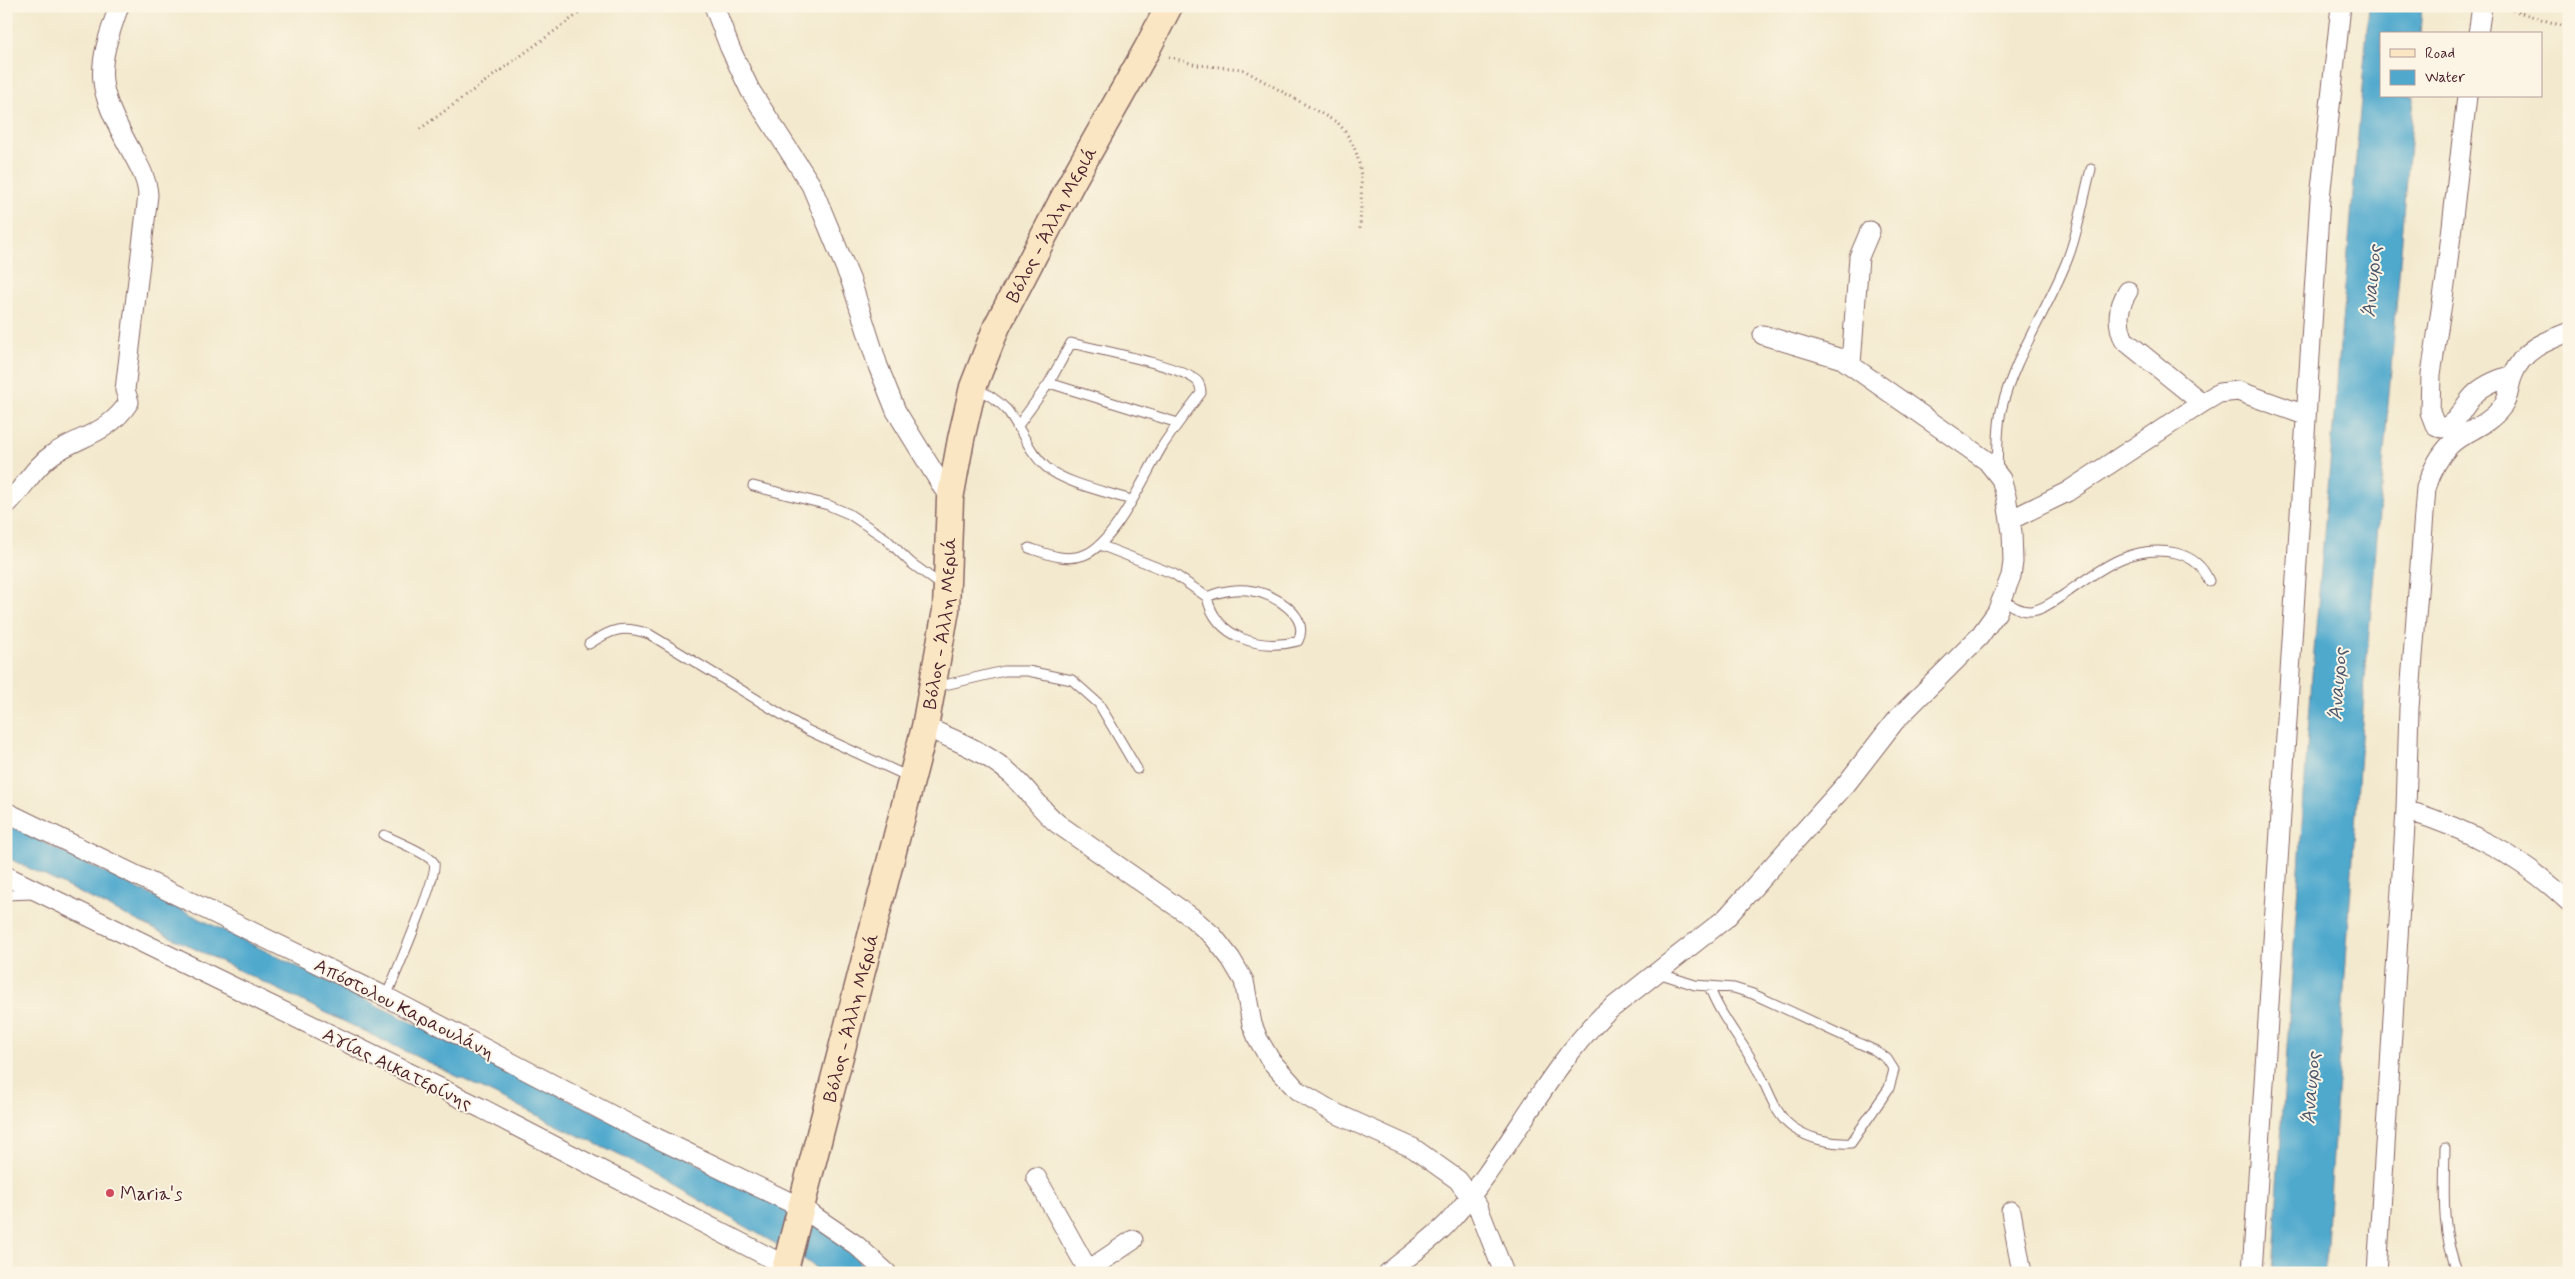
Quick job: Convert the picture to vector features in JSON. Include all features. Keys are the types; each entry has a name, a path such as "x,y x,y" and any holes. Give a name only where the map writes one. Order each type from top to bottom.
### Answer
{"main road":[{"name":"Βόλος - Άλλη Μεριά","path":"788,1271 802,1208 925,727 948,589 950,499 960,439 973,387 996,326 1073,180 1147,49 1169,6"}],"street":[{"path":"6,505 42,463 53,454 105,428 122,413 129,402 125,390 148,196 144,176 111,112 102,86 103,59 119,6"},
{"path":"714,6 727,41 750,90 811,185 851,281 878,366 896,411 950,499"},
{"path":"2252,1273 2320,198 2341,6"},
{"path":"2478,32 2482,6"},
{"path":"2467,98 2446,278 2431,374 2432,418 2436,425 2442,428 2451,426 2475,393 2500,379 2512,375"},
{"path":"1851,364 1858,263 1870,231"},
{"path":"2128,291 2119,311 2119,324 2124,340 2202,402"},
{"path":"2378,1273 2406,810 2409,708 2426,488 2438,460 2450,445 2485,424 2502,408 2507,400 2512,375 2519,364 2536,346 2569,332"},
{"path":"1388,1273 1440,1230 1470,1194 1552,1076 1585,1033 1602,1015 1726,918 1847,783 1895,721 1966,652 1990,623 2002,600 2013,562 2006,496 1997,472 1987,461 1899,401 1851,364 1827,353 1763,335"},
{"path":"2010,520 2067,492 2202,402 2219,393 2238,391 2306,415"},
{"path":"925,727 972,749 1002,768 1021,784 1043,811 1058,824 1202,926 1236,966 1244,981 1252,1024 1258,1039 1276,1068 1298,1092 1335,1113 1398,1140 1451,1173 1470,1194 1482,1215 1504,1273"},
{"path":"2406,810 2450,824 2509,853 2569,902"},
{"name":"Απόστολου Καραουλάνη","path":"6,812 386,997 640,1130 802,1208 856,1245 887,1273"},
{"name":"Αγίας Αικατερίνης","path":"6,876 178,958 395,1068 483,1109 788,1271"},
{"path":"1036,1177 1086,1271 1133,1240"},
{"path":"2012,1211 2022,1273"}],"lane":[{"path":"1997,472 2001,412 2006,395 2025,348 2051,297 2073,243 2091,169"},
{"path":"1017,427 1049,383 1071,343 1169,368 1186,374 1197,381 1200,387 1201,393 1178,423 1120,521 1100,545 1085,555 1068,559 1029,548"},
{"path":"1049,383 1178,423"},
{"path":"973,387 995,398 1007,410 1029,447 1047,468 1058,474 1131,500"},
{"path":"754,486 828,505 849,514 885,538 911,564 948,589"},
{"path":"1100,545 1174,574 1207,598 1209,608 1216,618 1234,635 1258,644 1285,644 1298,641 1302,634 1302,628 1291,611 1275,598 1263,593 1238,590 1207,598"},
{"path":"2002,600 2017,608 2032,611 2054,602 2110,564 2144,550 2160,550 2182,554 2198,564 2209,581"},
{"path":"589,644 610,630 634,629 649,634 807,730 912,778"},
{"path":"933,688 1004,672 1028,671 1072,680 1098,704 1137,769"},
{"path":"384,835 427,856 434,863 429,889 386,997"},
{"path":"6,895 43,894"},
{"path":"1658,973 1695,985 1709,986 1734,988 1753,994 1846,1035 1887,1059 1894,1070 1889,1088 1851,1143 1833,1143 1814,1138 1791,1126 1782,1117 1757,1068 1722,1013 1709,986"},
{"path":"2445,1148 2444,1223 2450,1254 2458,1273"}],"path":[{"path":"420,129 589,6"},
{"path":"2500,6 2569,28"},
{"path":"1147,49 1197,65 1242,69 1338,123 1350,136 1357,148 1361,173 1360,230"}],"water":[{"name":"Άναυρος","path":"2369,6 2422,6 2420,32 2380,32 2380,98 2414,98 2365,679 2325,1273 2272,1273 2312,675"},
{"path":"6,824 646,1137 829,1231 871,1273 820,1273 811,1264 633,1162 6,857"}],"place":[{"name":"Maria's","path":"110,1193"}]}
